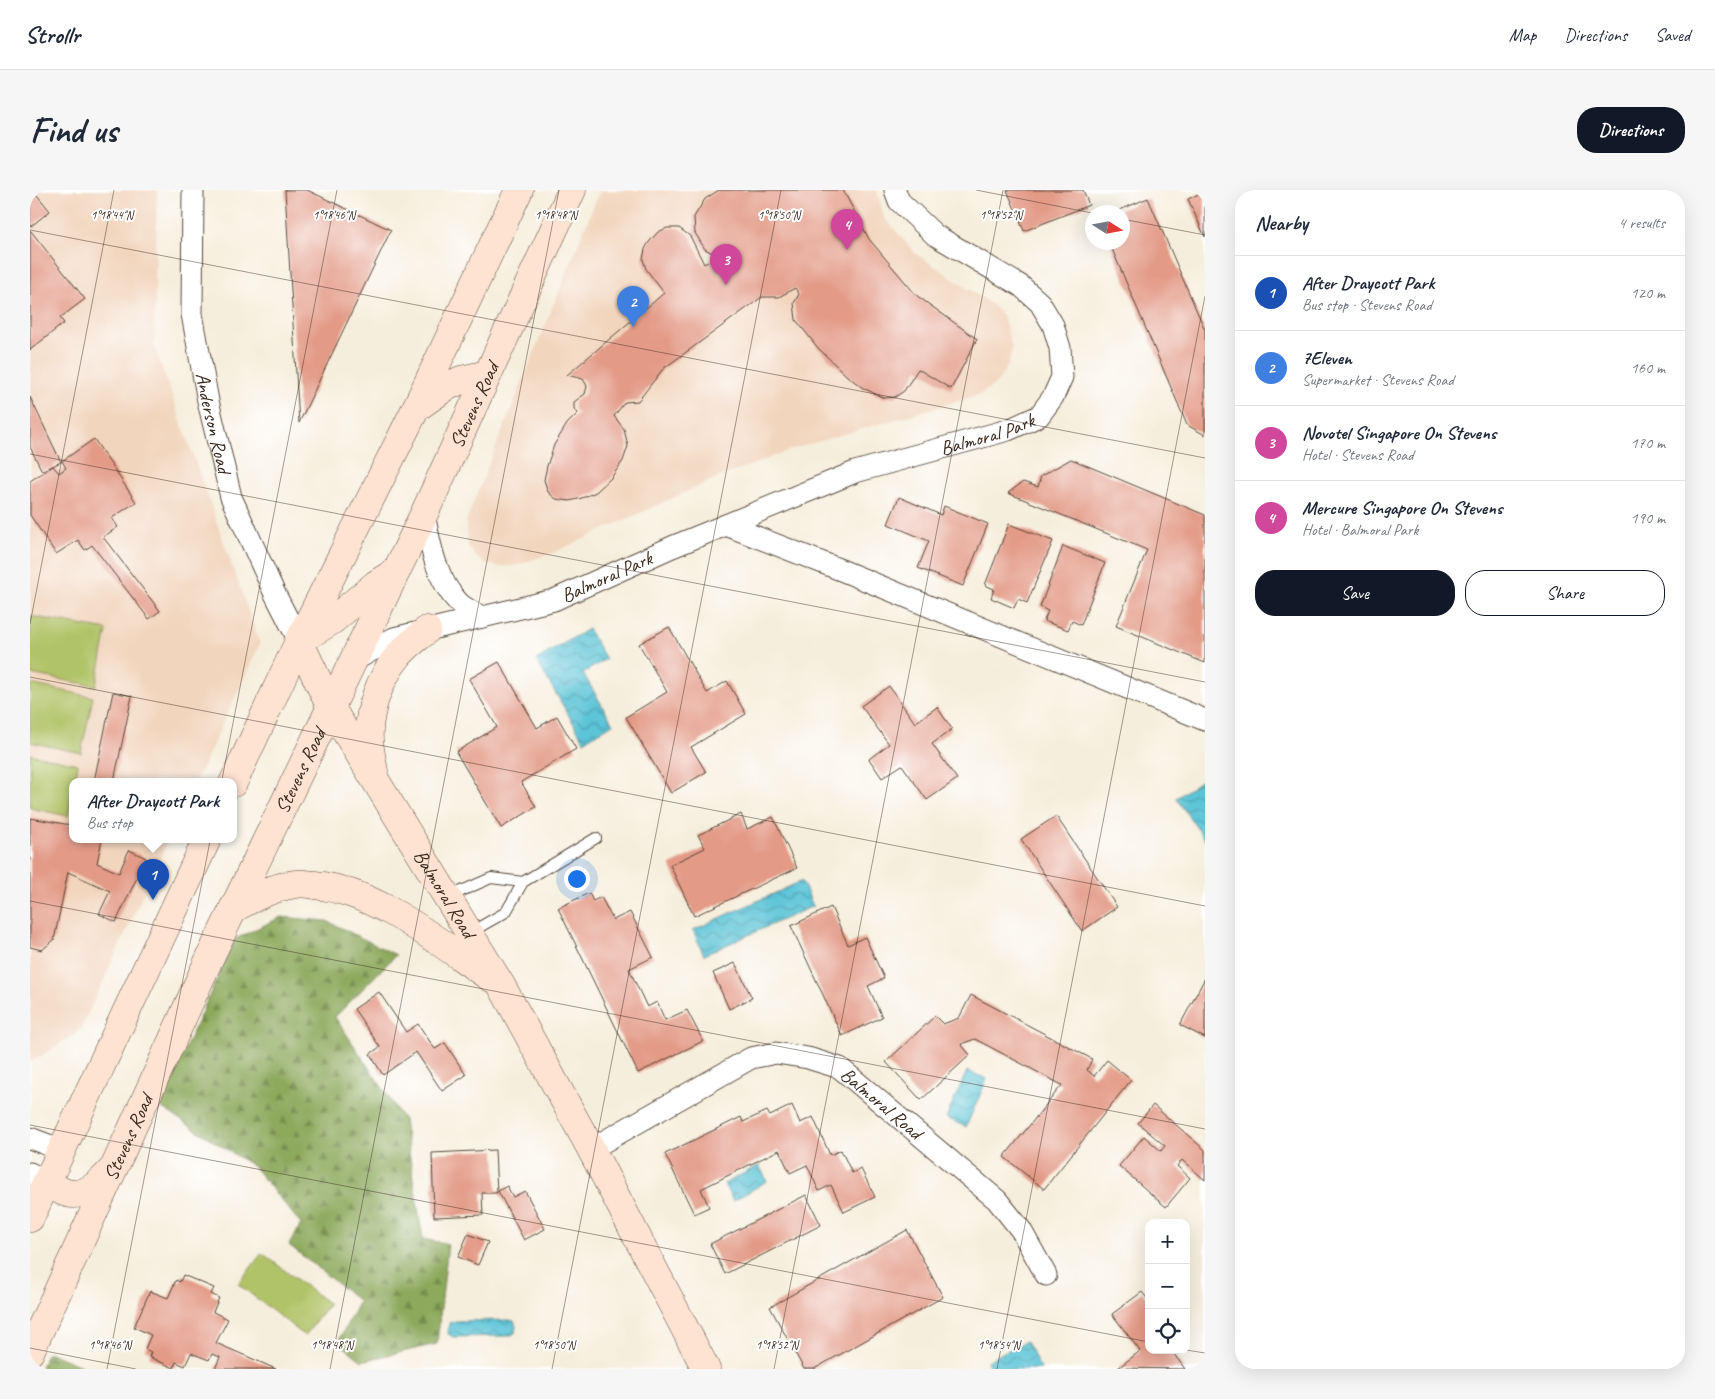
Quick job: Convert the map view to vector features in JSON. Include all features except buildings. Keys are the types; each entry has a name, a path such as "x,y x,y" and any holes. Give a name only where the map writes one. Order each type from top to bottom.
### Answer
{"main road":[{"path":"235,778 299,641 416,408 519,190"},
{"name":"Stevens Road","path":"30,1352 233,909 424,514 572,190"},
{"path":"416,408 446,387 461,380 488,374"},
{"path":"299,641 333,620 376,584 396,571"},
{"path":"375,780 369,740 371,712 387,672 399,654 427,630"},
{"name":"Balmoral Road","path":"299,641 331,708 501,985 591,1149 706,1369"},
{"path":"30,1218 38,1178 61,1150 205,843"},
{"path":"233,909 265,891 298,883 331,887 391,911 501,985"},
{"path":"38,1178 68,1194 79,1194 102,1181 116,1166"}],"street":[{"name":"Anderson Road","path":"193,190 192,314 210,411 231,497 275,594 299,641"},
{"name":"Balmoral Park","path":"354,661 394,638 554,600 726,525 855,472 1008,430 1039,416 1053,398 1062,376 1060,348 1053,324 1040,303 1020,286 935,235 899,202 894,190"},
{"path":"424,514 435,563 444,583 459,603 482,617"},
{"path":"726,525 841,570 1205,720"},
{"name":"Balmoral Road","path":"591,1149 750,1058 776,1053 808,1058 840,1068 997,1200 1021,1230 1046,1275"},
{"path":"30,1138 61,1150"}],"lane":[{"path":"469,934 506,912 523,882 596,838"},
{"path":"448,898 490,878 523,882"}],"shaded area":[{"path":"30,190 157,190 154,345 260,644 197,778 69,778 69,843 167,843 80,1031 30,1063"},
{"path":"600,190 877,190 884,217 915,253 991,304 1003,316 1012,348 1008,365 997,383 979,395 796,448 712,480 555,552 518,565 501,567 486,564 475,556 468,546 466,521"}],"green space":[{"path":"30,616 107,630 96,686 30,674"},
{"path":"30,684 93,697 81,753 30,742"},
{"path":"30,754 78,764 76,778 69,778 68,816 30,808"},
{"path":"281,917 327,921 396,955 335,1017 404,1120 423,1239 448,1244 437,1344 362,1361 338,1342 359,1301 289,1245 301,1224 254,1167 159,1106 235,939"},
{"path":"262,1253 329,1304 305,1336 238,1284"},
{"path":"48,1352 88,1369 40,1369"}],"water":[{"path":"588,629 606,659 583,673 613,724 584,741 536,660"},
{"path":"1202,780 1205,784 1205,840 1176,798"},
{"path":"802,881 813,906 704,955 693,930"},
{"path":"967,1071 987,1079 966,1127 946,1118"},
{"path":"759,1165 767,1181 733,1201 724,1184"},
{"path":"456,1321 514,1321 516,1326 515,1333 509,1336 453,1337 448,1334 449,1323"},
{"path":"1026,1341 1041,1369 991,1369 987,1361"}],"place":[{"name":"Mercure Singapore On Stevens","path":"847,250"},
{"name":"Novotel Singapore On Stevens","path":"726,285"},
{"name":"7Eleven","path":"633,327"},
{"name":"After Draycott Park","path":"153,900"}]}
